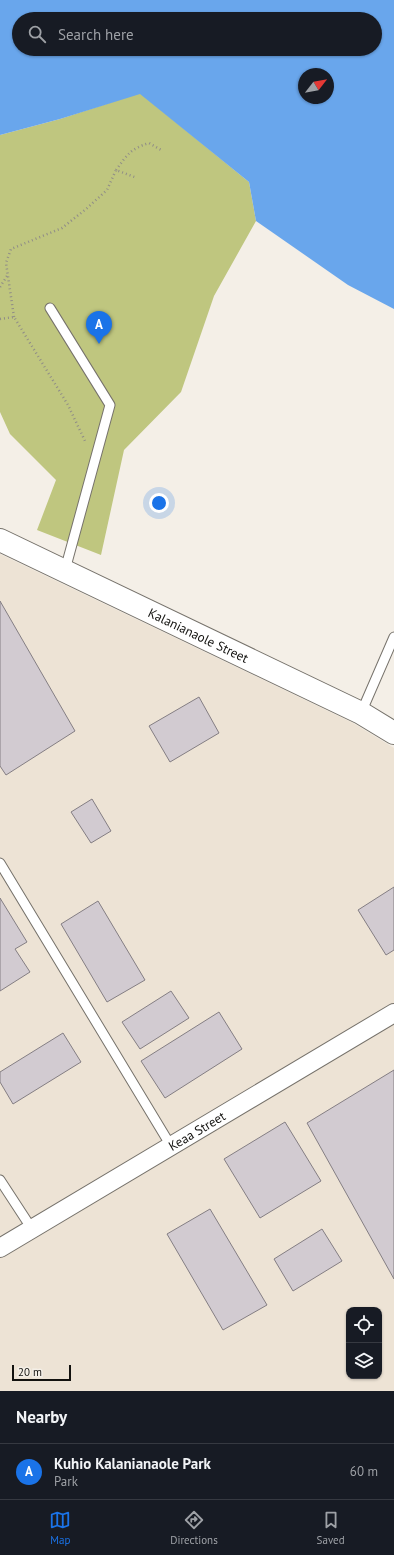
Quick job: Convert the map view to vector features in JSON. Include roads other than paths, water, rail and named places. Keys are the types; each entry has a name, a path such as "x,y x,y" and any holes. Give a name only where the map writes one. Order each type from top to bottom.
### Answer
{"main road":[{"name":"Kalanianaole Street","path":"0,540 361,713 394,733"}],"street":[{"name":"Keaa Street","path":"0,1248 394,1013"}],"lane":[{"path":"50,308 110,405 65,570"},
{"path":"361,713 394,637"},
{"path":"0,863 171,1146"},
{"path":"0,1180 32,1229"}],"water":[{"path":"0,0 394,0 394,309 348,285 256,221 249,182 140,94 60,119 0,135"}],"place":[{"name":"Kuhio Kalanianaole Park","path":"99,344"}]}
